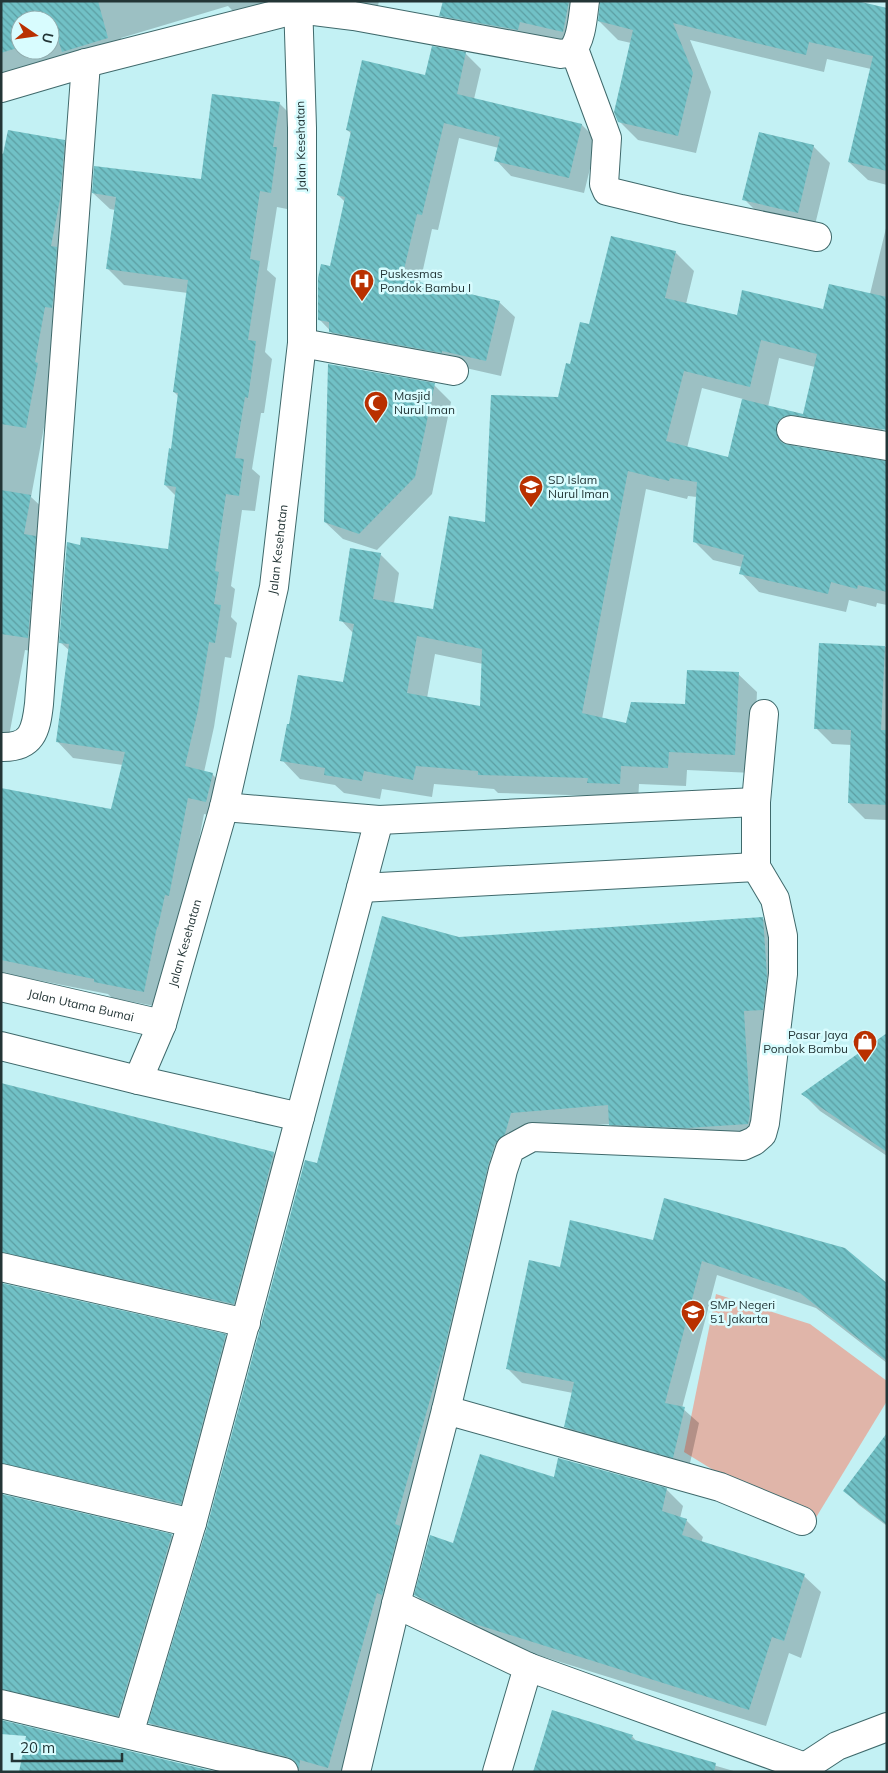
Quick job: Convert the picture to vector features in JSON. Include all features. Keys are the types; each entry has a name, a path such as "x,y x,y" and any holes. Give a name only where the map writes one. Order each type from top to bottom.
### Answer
{"street":[{"path":"1,88 298,5 561,54 569,52 574,48 581,27 585,1"},
{"name":"Jalan Kesehatan","path":"138,1080 162,1024 224,807 274,587 302,343 302,128 298,5"},
{"path":"574,48 607,138 604,184 607,191 681,209 817,237"},
{"path":"1,747 13,748 23,744 30,738 37,724 86,63"},
{"path":"302,343 454,370"},
{"path":"791,430 887,446"},
{"path":"356,1772 396,1604 446,1410 503,1170 510,1148 532,1137 743,1146 754,1141 762,1134 768,1106 783,974 784,936 775,899 756,867 756,802 764,714"},
{"path":"224,807 379,820 756,802"},
{"path":"129,1734 192,1523 379,820"},
{"path":"361,888 756,867"},
{"name":"Jalan Utama Bumai","path":"1,987 162,1024"},
{"path":"1,1046 300,1117"},
{"path":"1,1267 246,1323"},
{"path":"446,1410 720,1487 802,1521"},
{"path":"1,1478 192,1523"},
{"path":"396,1604 528,1667 803,1770 837,1746 887,1727"},
{"path":"497,1772 528,1667"},
{"path":"1,1704 284,1772"}],"shaded area":[{"path":"716,1294 810,1324 887,1381 887,1401 809,1529 684,1452"}],"building":[{"path":"1,1 98,1 108,38 62,52 60,46 60,10 10,10 10,50 1,53"},
{"path":"443,1 569,1 563,32 520,22 518,30 439,16"},
{"path":"600,1 857,1 887,8 887,171 848,162 873,56 809,42 806,55 673,23 693,73 678,136 618,122 614,112 633,30 598,21"},
{"path":"432,46 466,52 457,94 582,124 569,178 494,161 500,137 444,123 422,215 417,214 402,278 500,301 486,361 442,351 442,353 329,332 329,322 318,320 318,278 321,264 330,266 345,197 337,195 351,131 346,130 362,60 425,75"},
{"path":"212,94 280,102 273,147 277,147 271,193 260,191 250,259 260,261 248,340 256,341 248,398 245,397 235,458 244,459 239,496 226,494 215,571 219,572 214,604 221,605 215,643 209,642 198,710 185,766 213,773 206,802 188,798 169,896 165,895 144,992 94,982 94,979 1,960 1,788 111,809 125,752 56,742 69,644 59,643 67,542 80,545 81,537 168,549 176,487 164,485 169,448 171,449 178,393 173,392 188,280 106,269 116,197 92,193 94,166 201,179"},
{"path":"8,130 65,140 60,199 51,246 57,247 53,301 52,308 45,307 35,362 38,363 26,428 1,424 1,153 3,154"},
{"path":"759,132 814,145 798,213 742,200"},
{"path":"611,236 676,251 665,298 737,315 742,290 823,309 829,284 887,297 887,430 793,415 785,416 779,420 776,428 777,436 781,442 788,445 887,461 887,592 858,585 857,589 831,582 828,594 739,574 744,555 693,542 697,482 670,478 669,481 628,471 582,713 626,723 631,702 685,704 687,670 739,672 735,755 669,752 668,768 621,766 620,784 587,783 588,778 478,775 478,771 416,766 413,780 364,771 362,781 324,775 325,768 280,761 298,675 343,682 354,624 339,621 350,548 381,553 373,599 433,609 449,516 485,522 491,395 558,397 566,363 570,364 580,322 589,324","holes":["761,340 817,354 803,414 742,399 728,457 666,441 684,371 750,387","417,636 482,649 480,706 407,693"]},
{"name":"Masjid Nurul Iman","path":"328,364 435,383 415,477 359,534 324,522"},
{"path":"1,490 31,495 24,534 36,536 28,638 1,634"},
{"path":"819,643 885,646 881,730 887,730 887,805 848,803 851,730 814,729"},
{"path":"382,916 459,937 763,917 767,976 763,1010 744,1011 750,1113 748,1124 687,1128 609,1125 608,1105 511,1113 505,1134 495,1144 488,1166 444,1350 395,1524 400,1526 382,1595 377,1593 328,1768 300,1760 299,1769 295,1761 288,1757 148,1723 207,1527 305,1160 317,1163"},
{"name":"Pasar Jaya Pondok Bambu","path":"887,1033 887,1152 801,1094"},
{"path":"1,1083 274,1152 234,1304 1,1252"},
{"path":"664,1198 845,1248 887,1283 887,1361 800,1293 702,1261 665,1403 685,1407 673,1458 564,1427 574,1382 506,1369 529,1260 560,1267 570,1220 653,1240"},
{"path":"1,1283 226,1334 181,1504 1,1463"},
{"path":"887,1433 887,1525 843,1491"},
{"path":"480,1454 554,1477 558,1458 667,1488 662,1511 687,1519 682,1535 805,1574 784,1641 772,1637 749,1710 475,1624 414,1595 430,1535 453,1543"},
{"path":"1,1494 172,1534 118,1716 1,1689"},
{"path":"552,1710 633,1735 631,1739 716,1763 714,1772 533,1772"},
{"path":"1,1720 216,1772 19,1772 26,1736 1,1734"}],"place":[{"name":"Puskesmas Pondok Bambu I","path":"362,302"},
{"name":"Masjid Nurul Iman","path":"376,424"},
{"name":"SD Islam Nurul Iman","path":"531,508"},
{"name":"Pasar Jaya Pondok Bambu","path":"865,1063"},
{"name":"SMP Negeri 51 Jakarta","path":"693,1333"}]}
